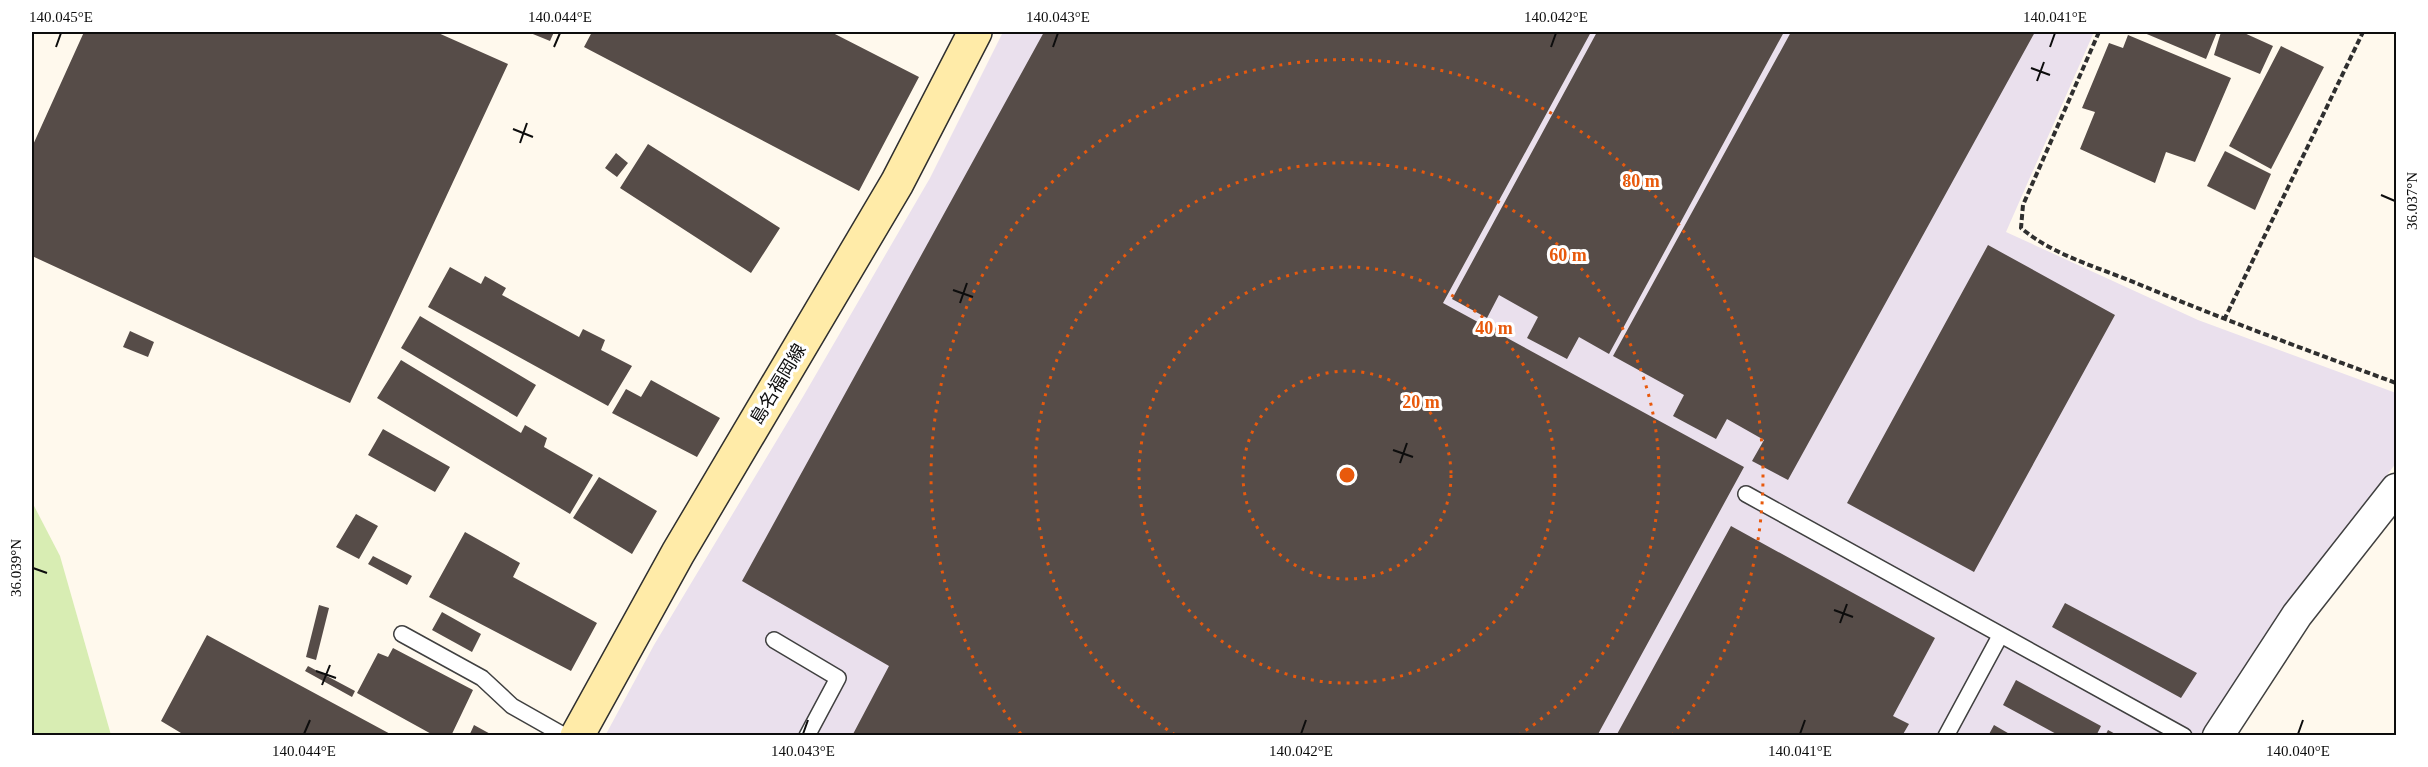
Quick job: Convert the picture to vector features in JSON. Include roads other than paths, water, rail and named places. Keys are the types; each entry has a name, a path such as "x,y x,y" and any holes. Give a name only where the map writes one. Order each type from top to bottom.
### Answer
{"main road":[{"name":"島名福岡線","path":"577,735 678,553 897,183 975,32"}],"street":[{"path":"2218,735 2296,615 2397,489"}],"lane":[{"path":"1746,494 2000,636 2184,735"},
{"path":"402,634 482,678 512,706 565,735"},
{"path":"1946,735 2000,636"},
{"path":"774,640 838,678 807,735"}]}
